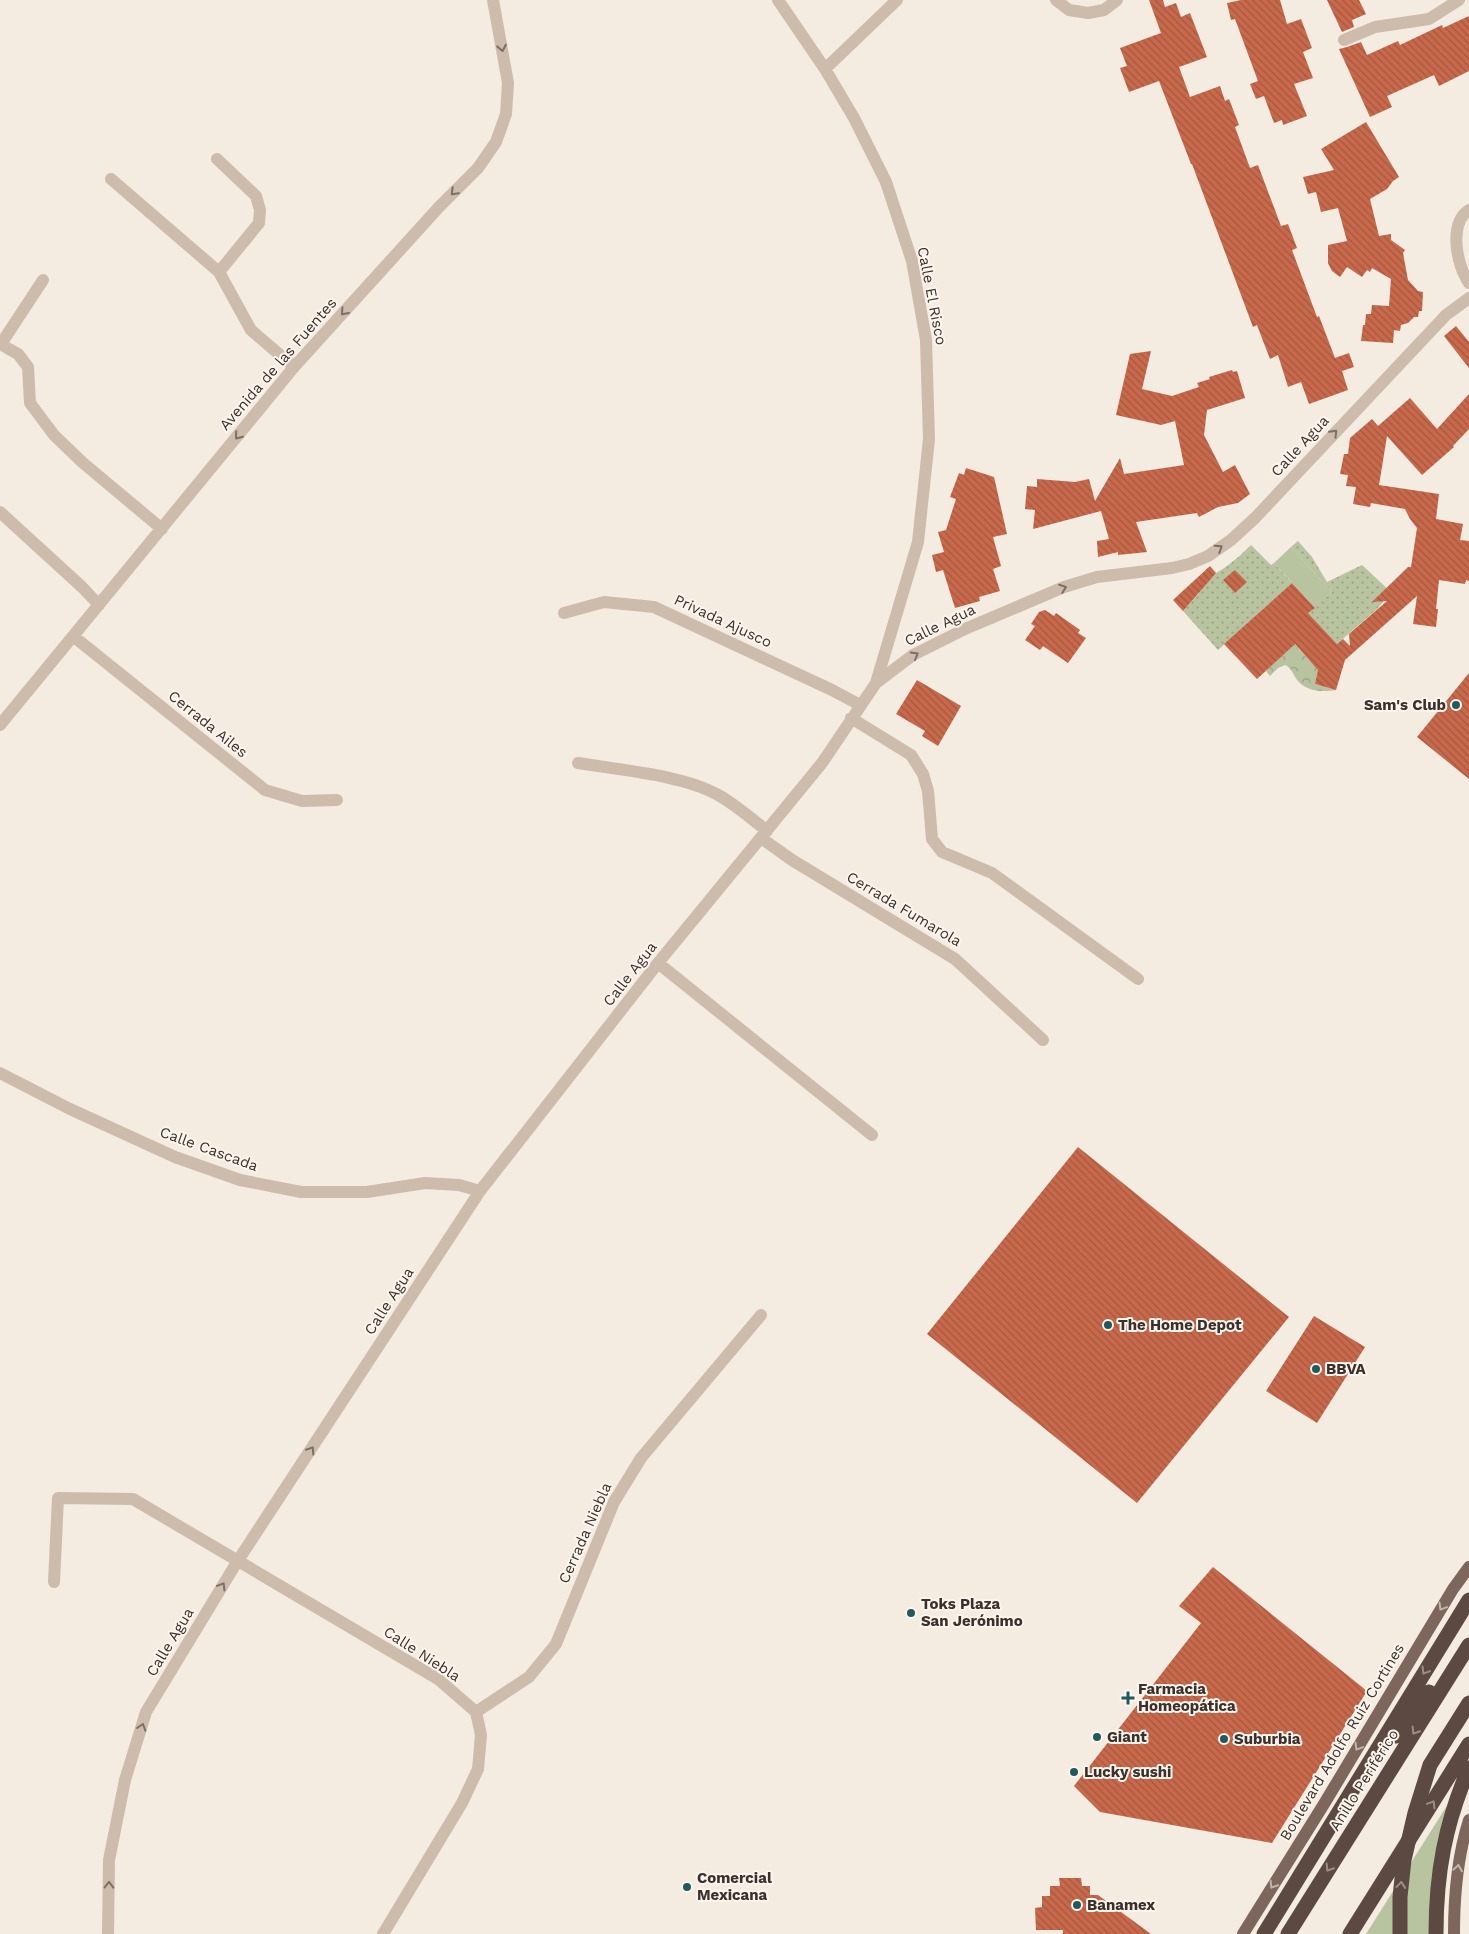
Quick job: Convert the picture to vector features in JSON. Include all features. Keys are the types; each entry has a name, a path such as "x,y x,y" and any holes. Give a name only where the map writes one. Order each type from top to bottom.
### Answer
{"highway":[{"path":"1264,1934 1469,1600"},
{"path":"1344,1805 1469,1639"},
{"name":"Anillo Periférico","path":"1288,1934 1469,1645"},
{"path":"1400,1934 1400,1897 1404,1860 1415,1813 1430,1765 1469,1703"},
{"path":"1350,1934 1469,1744"},
{"path":"1436,1934 1436,1900 1444,1842 1456,1798 1469,1768"}],"main road":[{"name":"Boulevard Adolfo Ruiz Cortines","path":"1243,1934 1324,1804 1453,1589 1469,1567"},
{"path":"1454,1934 1454,1903 1458,1871 1464,1836 1469,1820"}],"street":[{"name":"Avenida de las Fuentes","path":"0,725 294,367 439,207 478,168 496,142 506,114 508,83 493,0"},
{"name":"Calle El Risco","path":"778,0 825,69 854,118 886,182 912,261 926,340 929,439 918,542 876,683"},
{"path":"825,69 897,0"},
{"path":"1056,0 1069,10 1088,13 1104,10 1117,0"},
{"path":"1344,40 1375,27 1428,19 1459,0"},
{"path":"217,159 256,196 260,210 259,223 219,272"},
{"path":"111,179 219,272 251,330 294,367"},
{"path":"1469,210 1465,212 1457,228 1456,239 1458,253 1469,282"},
{"path":"43,280 1,344 18,354 28,367 30,403 54,436 162,529"},
{"name":"Calle Agua","path":"108,1934 109,1860 125,1780 146,1712 237,1562 480,1191 658,963 822,763 876,683 913,655 965,629 1064,587 1098,577 1172,568 1189,564 1216,550 1231,540 1255,518 1446,315 1469,298"},
{"path":"0,512 99,605"},
{"name":"Privada Ajusco","path":"564,613 604,602 654,607 832,690 860,705"},
{"name":"Cerrada Ailes","path":"72,636 265,790 302,801 337,800"},
{"path":"851,718 911,755 923,774 928,791 932,839 942,852 992,873 1138,979"},
{"name":"Cerrada Fumarola","path":"578,763 672,779 704,788 721,796 792,860 955,959 1042,1040"},
{"path":"658,963 872,1135"},
{"name":"Calle Cascada","path":"0,1073 70,1109 175,1157 240,1180 301,1192 367,1192 425,1183 459,1186 480,1191"},
{"name":"Cerrada Niebla","path":"476,1712 529,1677 556,1644 614,1502 641,1458 762,1315"},
{"name":"Calle Niebla","path":"54,1582 58,1498 133,1499 438,1679 476,1712"},
{"path":"383,1934 462,1803 478,1769 481,1736 476,1712"}],"green space":[{"path":"1298,541 1312,557 1327,582 1362,565 1391,592 1377,609 1337,644 1308,613 1332,592 1291,547"},
{"path":"1251,545 1271,565 1274,563 1292,583 1218,650 1183,611 1199,593 1190,584 1223,569"},
{"path":"1291,547 1332,592 1315,608 1274,563"},
{"path":"1285,634 1311,662 1323,652 1315,684 1336,690 1321,691 1306,687 1298,681 1291,670 1285,665 1278,668 1270,676 1266,671 1277,660"},
{"path":"1448,1804 1432,1934 1366,1934"}],"building":[{"path":"1149,0 1163,0 1165,7 1176,3 1181,17 1190,13 1207,57 1179,67 1190,97 1220,86 1225,101 1229,99 1239,125 1235,127 1250,168 1258,165 1281,226 1288,224 1297,248 1292,250 1317,317 1319,316 1335,358 1349,353 1354,367 1342,371 1348,390 1309,404 1301,382 1288,387 1278,355 1270,359 1257,325 1253,327 1159,81 1129,92 1120,68 1127,66 1120,48 1161,33"},
{"path":"1241,0 1280,0 1287,24 1301,19 1312,48 1303,52 1313,78 1294,84 1307,116 1283,125 1282,120 1274,123 1264,96 1256,99 1250,84 1258,81 1235,19 1231,20 1227,3"},
{"path":"1327,0 1359,0 1366,14 1352,20 1354,27 1342,32"},
{"path":"1469,16 1469,71 1439,86 1434,75 1387,96 1392,107 1370,117 1339,49 1361,42 1367,55 1398,41 1400,45 1442,25 1443,28"},
{"path":"1366,122 1399,177 1387,189 1370,199 1379,236 1391,234 1391,240 1405,250 1403,253 1408,280 1418,291 1423,292 1422,311 1419,311 1418,317 1414,317 1408,323 1401,325 1400,331 1394,330 1393,343 1361,341 1366,314 1371,314 1372,305 1389,306 1391,279 1372,268 1370,272 1367,270 1362,277 1347,267 1340,277 1332,271 1328,263 1328,245 1347,241 1338,208 1321,212 1316,192 1308,194 1303,177 1334,170 1321,149"},
{"path":"1456,326 1469,342 1469,368 1444,336"},
{"path":"1151,351 1142,389 1172,396 1199,387 1197,383 1210,379 1209,377 1232,370 1233,372 1237,371 1245,398 1207,410 1204,435 1223,472 1235,465 1250,494 1238,503 1218,507 1199,517 1197,513 1136,522 1147,552 1118,555 1118,552 1098,557 1097,541 1109,539 1101,511 1033,529 1035,510 1025,509 1027,486 1037,487 1037,479 1075,482 1089,479 1095,501 1120,458 1124,474 1184,465 1175,421 1161,425 1116,415 1130,354"},
{"path":"1469,394 1469,429 1454,447 1422,475 1387,436 1379,485 1439,494 1436,519 1463,524 1460,540 1469,541 1469,581 1466,580 1465,584 1439,580 1436,627 1413,624 1417,596 1345,660 1336,690 1315,684 1318,670 1295,644 1257,679 1224,644 1292,583 1315,608 1308,613 1337,644 1343,639 1350,646 1349,634 1387,601 1372,602 1408,567 1411,567 1417,528 1405,509 1371,503 1370,507 1353,504 1356,487 1346,486 1348,475 1340,474 1344,454 1348,454 1350,438 1372,419 1378,426 1410,398 1437,429"},
{"path":"966,468 994,477 1007,534 993,537 1001,566 993,569 1000,591 979,597 980,601 955,608 943,570 936,572 932,555 944,552 938,532 946,530 956,499 950,497 959,473 964,475"},
{"path":"1210,566 1216,573 1183,611 1173,600"},
{"path":"1235,570 1247,582 1235,593 1223,580"},
{"path":"1045,610 1054,616 1056,613 1080,630 1078,633 1086,638 1068,663 1043,646 1040,650 1025,640 1035,626 1031,624 1039,612"},
{"name":"Sam's Club","path":"1469,673 1469,779 1417,737"},
{"path":"917,680 961,706 938,746 922,736 925,731 896,714"},
{"name":"The Home Depot","path":"1078,1147 1289,1317 1137,1503 927,1334"},
{"name":"BBVA","path":"1314,1316 1365,1347 1317,1423 1266,1391"},
{"name":"Suburbia","path":"1213,1567 1367,1691 1272,1843 1100,1812 1074,1786 1201,1623 1179,1606"},
{"name":"Banamex","path":"1059,1878 1081,1878 1082,1886 1090,1886 1090,1895 1098,1895 1151,1934 1063,1934 1063,1930 1036,1930 1035,1908 1042,1907 1042,1896 1050,1896 1050,1886 1060,1886"}],"place":[{"name":"Sam's Club","path":"1456,705"},
{"name":"The Home Depot","path":"1108,1325"},
{"name":"BBVA","path":"1316,1369"},
{"name":"Toks Plaza San Jerónimo","path":"911,1613"},
{"name":"Farmacia Homeopática","path":"1128,1698"},
{"name":"Giant","path":"1097,1737"},
{"name":"Suburbia","path":"1224,1739"},
{"name":"Lucky sushi","path":"1074,1772"},
{"name":"Comercial Mexicana","path":"687,1887"},
{"name":"Banamex","path":"1077,1905"}]}
